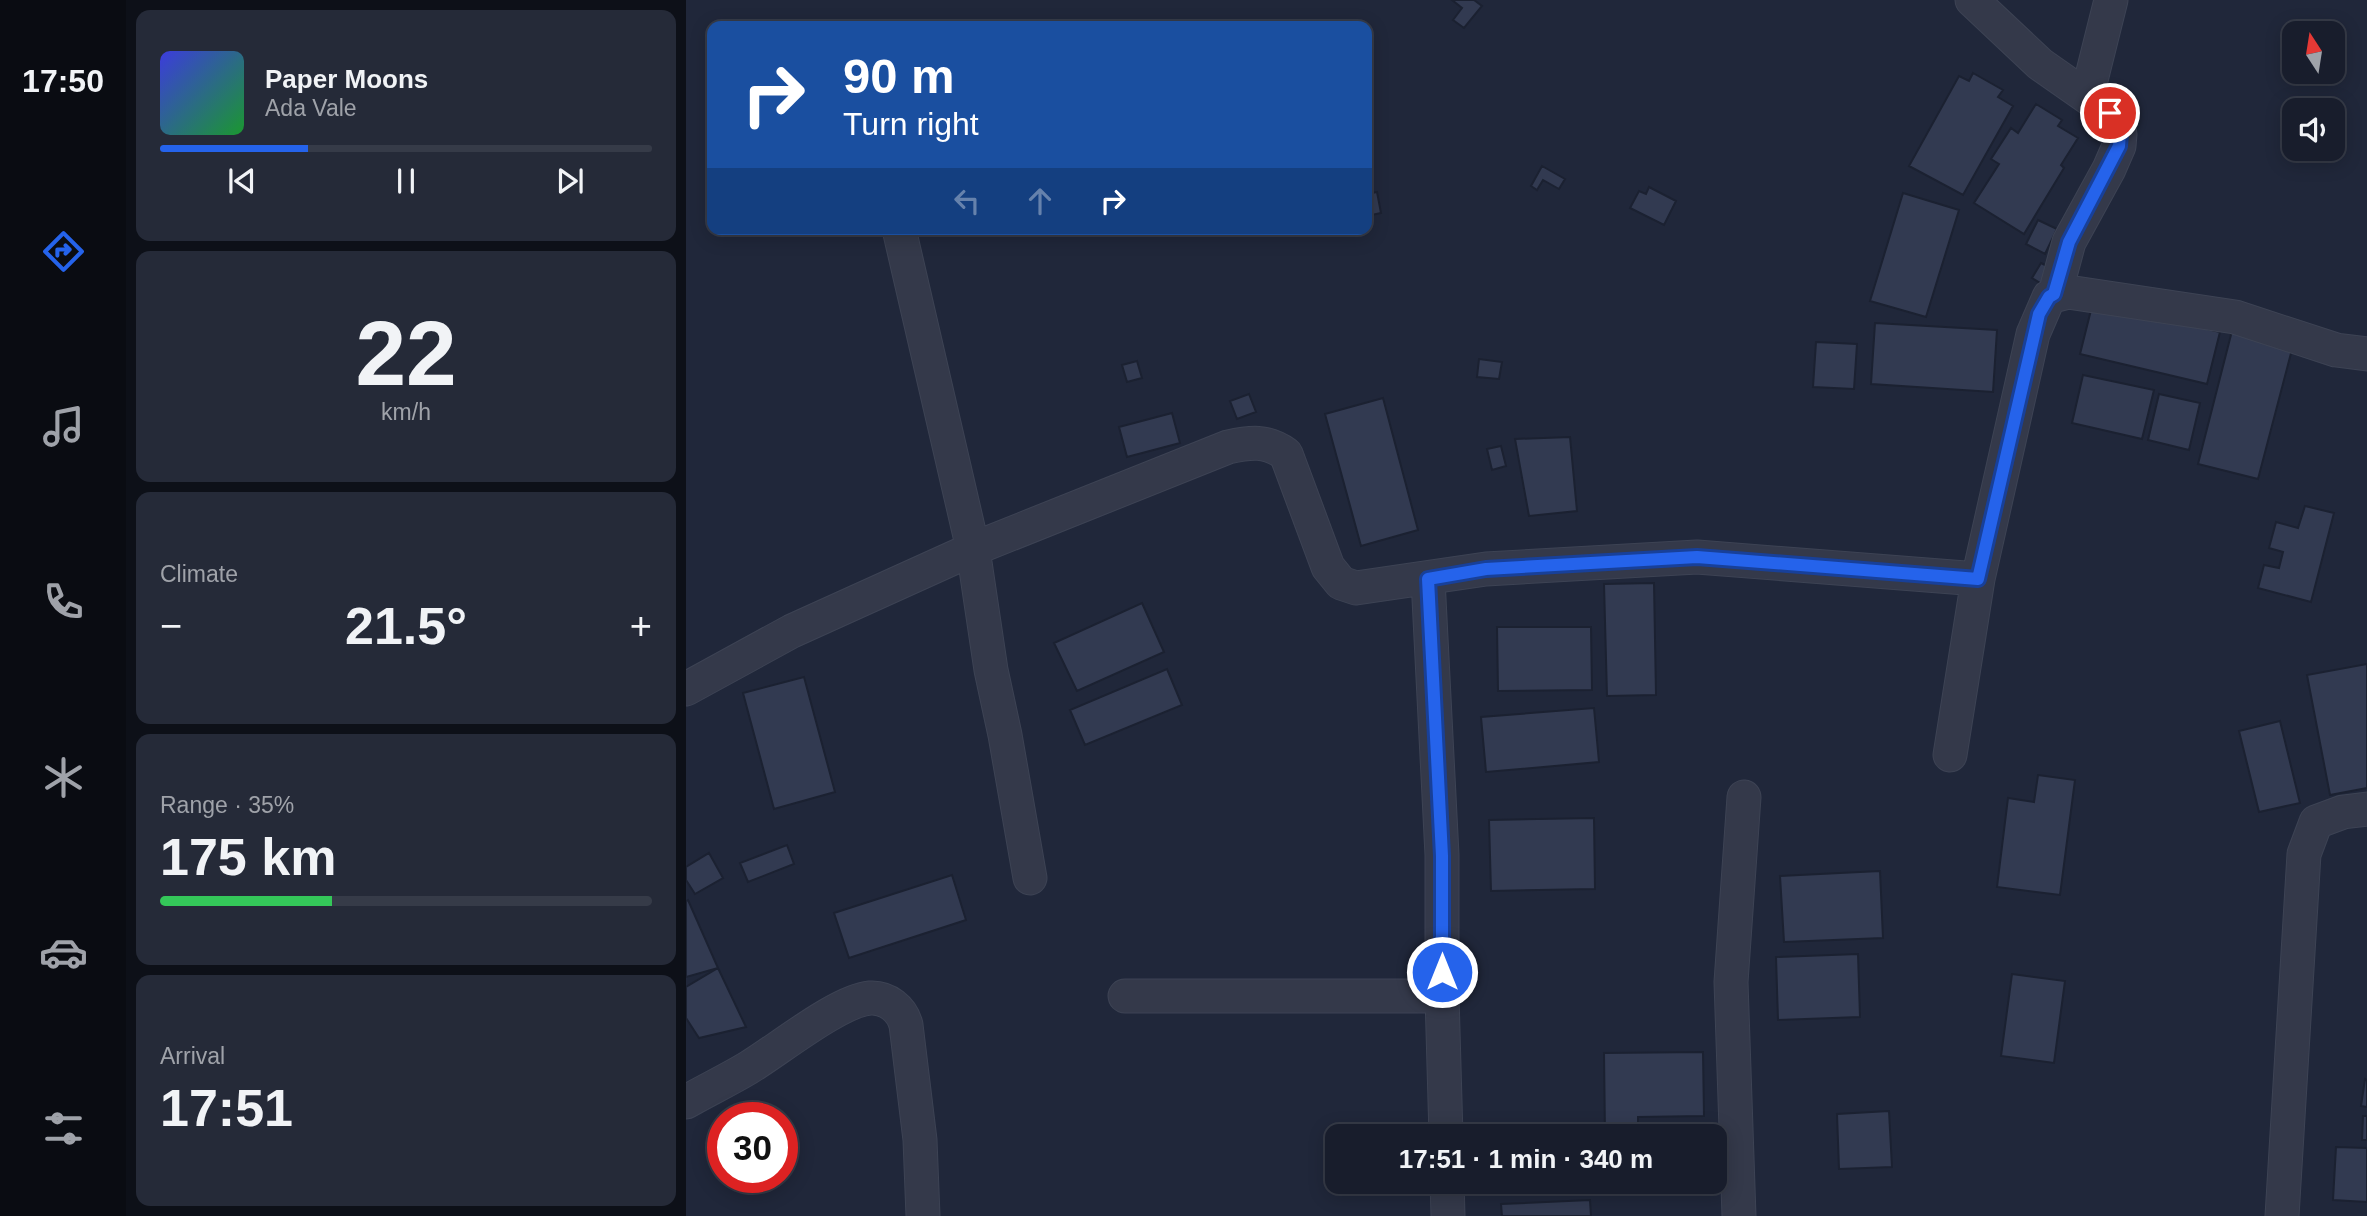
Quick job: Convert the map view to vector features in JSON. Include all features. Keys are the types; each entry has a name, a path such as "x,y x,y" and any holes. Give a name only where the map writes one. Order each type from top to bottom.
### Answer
{"street":[{"path":"1950,755 1978,579 2033,334 2044,304 2054,294 2069,242 2119,146 2120,134 2110,113 2040,64 1972,0"},
{"path":"2087,96 2111,0"},
{"path":"899,235 973,549 991,670 1006,735 1030,878"},
{"path":"2054,294 2092,295 2223,315 2295,334 2336,349 2367,354"},
{"path":"690,678 973,549 1228,447 1252,442 1272,444 1286,454 1328,567 1341,583 1356,589 1486,569 1697,557 1978,579"},
{"path":"1428,579 1442,856 1446,1124"},
{"path":"1739,1216 1731,982 1744,797"},
{"path":"2282,1216 2304,854 2316,822 2343,812 2367,809"},
{"path":"1125,996 1442,996"},
{"path":"686,1102 748,1068 846,1006 872,998 886,1001 899,1009 906,1025 920,1140 923,1216"},
{"path":"1447,1194 1448,1216"}],"building":[{"path":"1452,0 1474,0 1482,6 1464,28 1453,20 1462,8"},
{"path":"1973,73 2003,90 1998,97 2013,106 1963,195 1909,166 1959,76 1969,81"},
{"path":"2036,104 2062,120 2058,126 2078,138 2061,165 2064,168 2024,234 1974,203 1999,164 1991,159 2011,128 2018,133"},
{"path":"1542,166 1565,179 1559,189 1543,180 1537,190 1531,186"},
{"path":"1649,187 1676,201 1664,225 1630,208 1639,191 1646,194"},
{"path":"1377,192 1381,213 1372,215 1372,193"},
{"path":"1903,193 1959,210 1926,317 1870,301"},
{"path":"2038,220 2057,229 2045,254 2026,244"},
{"path":"2041,263 2051,268 2042,284 2032,278"},
{"path":"2093,302 2220,332 2207,384 2080,354"},
{"path":"1875,323 1997,330 1993,392 1871,384"},
{"path":"2234,323 2295,338 2258,479 2198,464"},
{"path":"1816,342 1857,344 1854,389 1813,387"},
{"path":"1479,359 1502,362 1499,379 1477,377"},
{"path":"1137,361 1142,378 1127,382 1122,365"},
{"path":"2083,375 2154,390 2142,439 2072,423"},
{"path":"1249,394 1256,412 1237,419 1230,401"},
{"path":"2159,394 2200,403 2189,450 2148,440"},
{"path":"1383,398 1418,530 1361,546 1325,414"},
{"path":"1172,413 1180,443 1127,457 1119,427"},
{"path":"1570,437 1577,511 1529,516 1515,439"},
{"path":"1501,446 1506,466 1492,470 1487,449"},
{"path":"2305,506 2334,513 2311,602 2258,588 2264,565 2279,568 2283,552 2269,548 2276,522 2298,528"},
{"path":"1654,583 1656,695 1607,696 1604,584"},
{"path":"1142,603 1164,652 1077,691 1054,643"},
{"path":"1497,627 1591,627 1592,690 1498,691"},
{"path":"2367,664 2367,788 2330,795 2307,675"},
{"path":"1167,669 1182,705 1085,745 1070,710"},
{"path":"804,677 835,792 774,809 743,693"},
{"path":"1594,708 1599,762 1486,772 1481,717"},
{"path":"2280,721 2300,803 2259,812 2239,731"},
{"path":"2038,775 2075,780 2060,895 1997,887 2008,798 2034,802"},
{"path":"1594,818 1595,889 1491,891 1489,820"},
{"path":"787,845 794,864 748,882 740,863"},
{"path":"709,853 723,878 695,894 686,880 686,867"},
{"path":"1880,871 1883,938 1784,942 1780,876"},
{"path":"952,875 966,920 849,958 834,913"},
{"path":"688,900 718,968 686,977 686,901"},
{"path":"1858,954 1860,1017 1778,1020 1776,957"},
{"path":"718,968 746,1027 699,1038 686,1018 686,987"},
{"path":"2012,974 2065,981 2054,1063 2001,1056"},
{"path":"1703,1052 1704,1116 1638,1117 1638,1124 1605,1124 1604,1053"},
{"path":"2365,1079 2367,1080 2367,1107 2361,1106"},
{"path":"1889,1111 1892,1167 1839,1169 1837,1114"},
{"path":"2363,1116 2367,1116 2367,1140 2362,1140"},
{"path":"2336,1147 2367,1148 2367,1202 2333,1200"},
{"path":"1590,1200 1591,1216 1502,1216 1501,1204"}],"route":[{"path":"1442,972 1442,856 1428,579 1486,569 1658,557 1697,557 1978,579 2039,314 2049,297 2054,294 2069,242 2119,146 2120,134 2110,113"}]}
